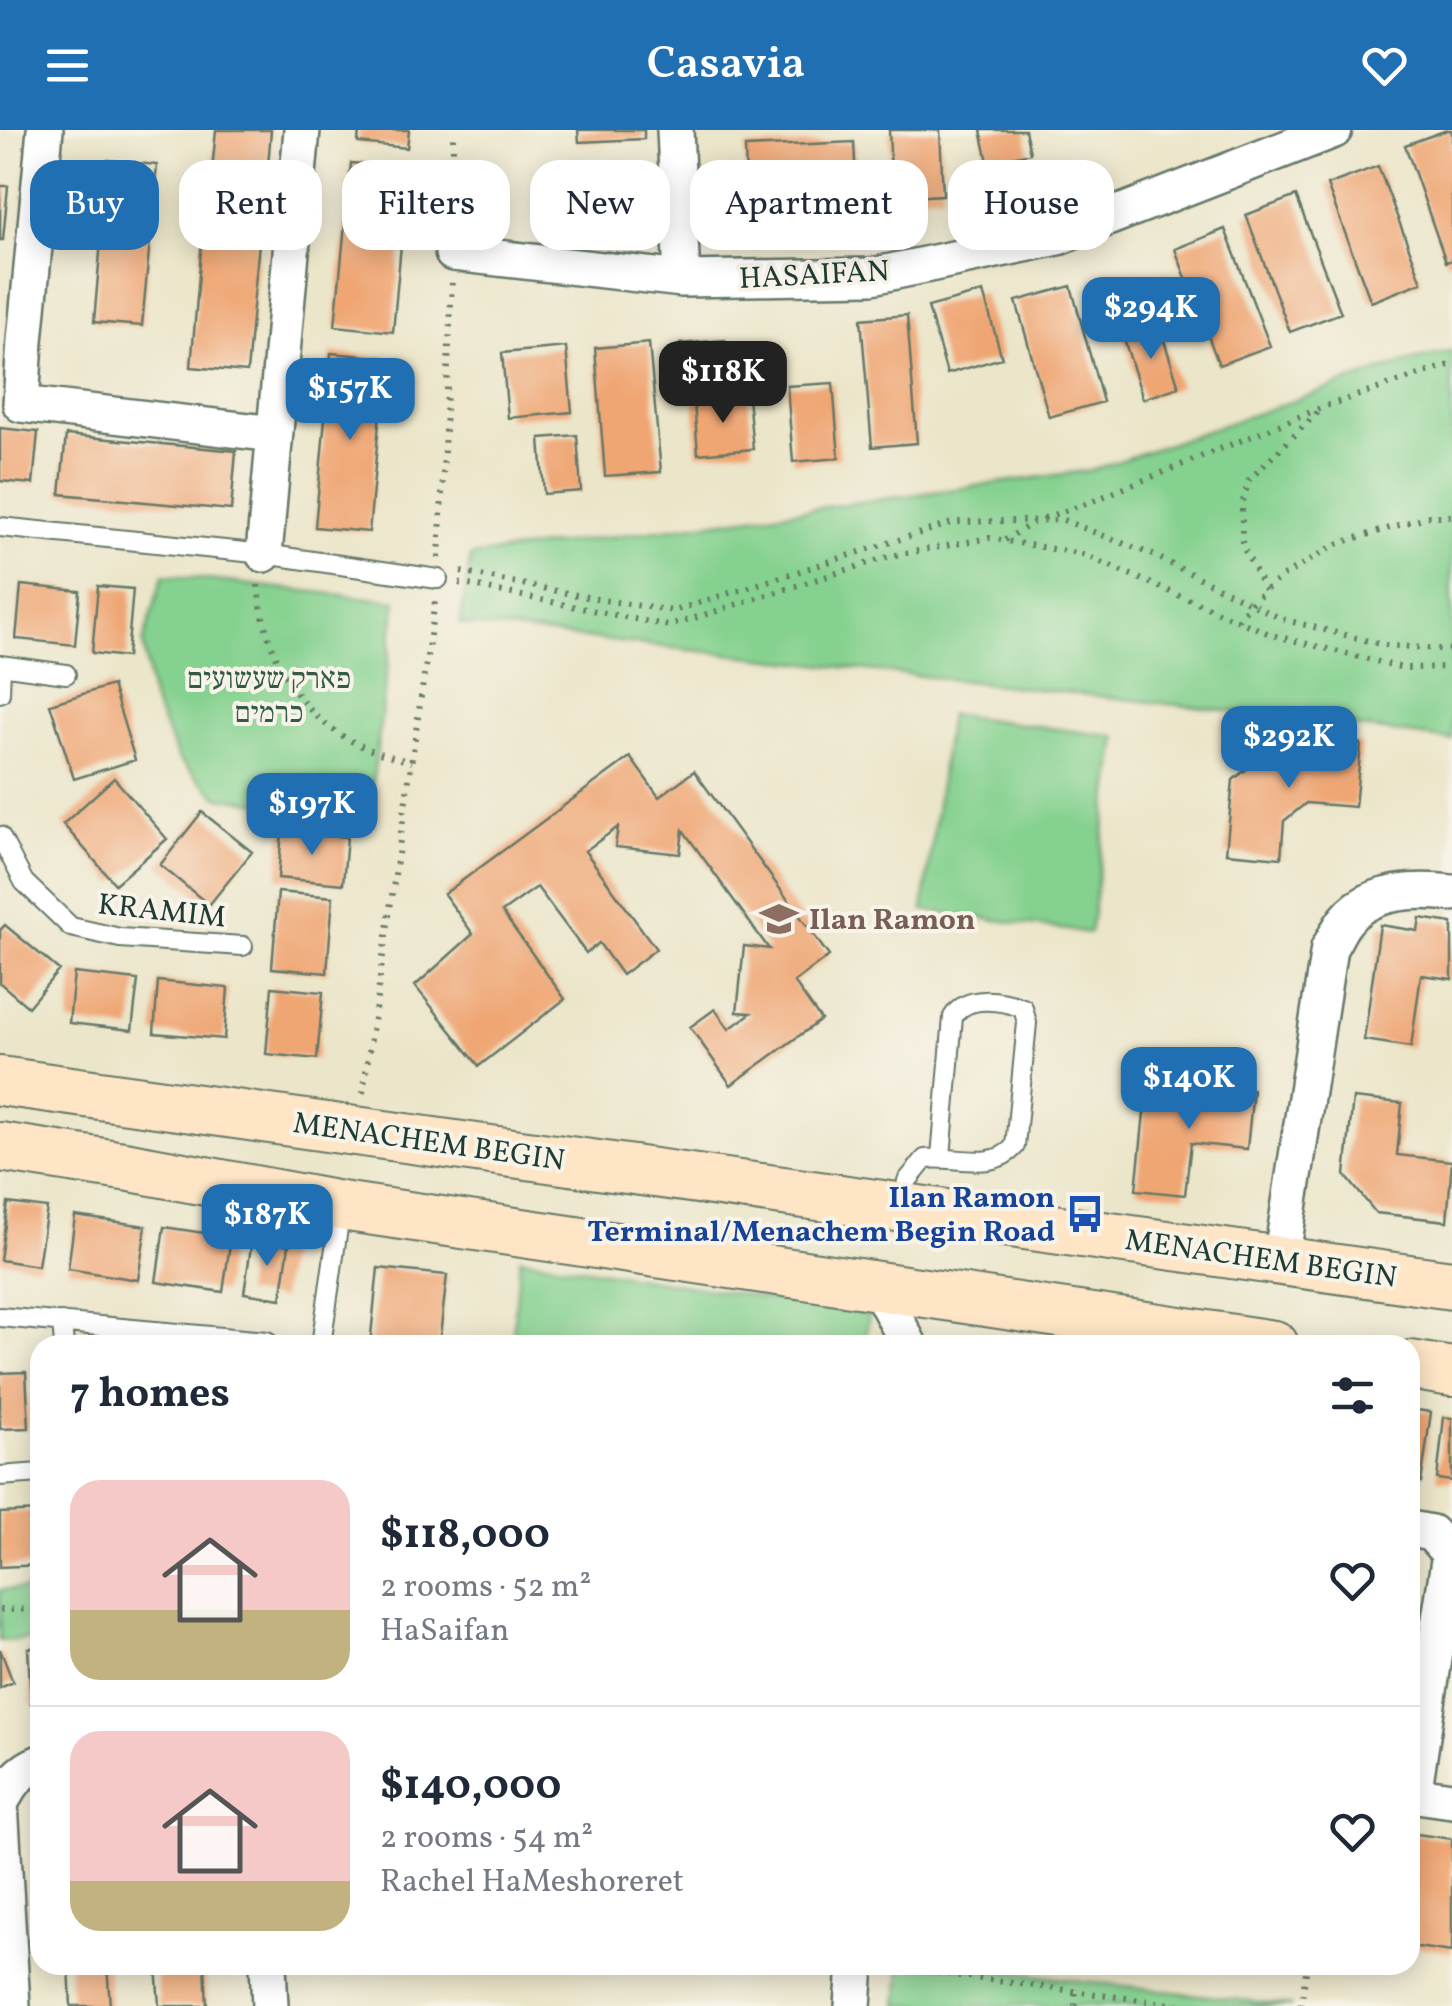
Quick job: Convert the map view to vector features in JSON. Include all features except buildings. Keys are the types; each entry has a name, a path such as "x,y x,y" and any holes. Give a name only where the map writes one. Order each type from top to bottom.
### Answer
{"main road":[{"name":"MENACHEM BEGIN","path":"0,1081 1452,1285"},
{"path":"0,1146 340,1206 1207,1335"},
{"path":"1420,1367 1452,1372"}],"street":[{"path":"45,130 21,404 274,434"},
{"path":"264,554 302,130"},
{"path":"675,130 682,279"},
{"name":"HASAIFAN","path":"453,253 682,279 872,276 1058,237 1334,130"},
{"path":"1281,1261 1330,948 1348,917 1380,896 1452,893"},
{"path":"878,1286 903,1335"},
{"path":"915,1335 944,1296"},
{"path":"1420,1531 1431,1533 1450,1554 1420,1744"},
{"path":"12,2006 0,1803 12,1781 30,1767"},
{"path":"1420,1796 1452,1800"},
{"path":"268,1975 270,2006"},
{"path":"853,2006 855,1975"}],"lane":[{"path":"0,527 438,573"},
{"path":"0,693 1,665 66,674"},
{"name":"KRAMIM","path":"0,836 24,882 71,927 120,938 243,946"},
{"path":"902,1208 907,1180 925,1159 990,1161 1006,1156 1015,1146 1028,1024 1023,1008 970,1001 959,1006 953,1017 941,1157"},
{"path":"322,1335 340,1206"},
{"path":"0,1318 202,1335"},
{"path":"62,1322 63,1335"},
{"path":"0,1476 30,1474"}],"path":[{"path":"358,1130 438,573 453,253 453,130"},
{"path":"1004,540 1036,521 1323,407 1452,364"},
{"path":"1266,590 1242,545 1242,504 1249,480 1323,407"},
{"path":"1238,620 1278,579 1337,544 1429,516 1452,516"},
{"path":"438,573 674,611 955,522 1063,520 1153,555 1282,619 1384,646 1452,650"},
{"path":"438,573 669,626 891,556 989,538 1082,554 1272,635 1403,668 1452,667"},
{"path":"264,554 258,586 263,618 277,660 294,690 312,714 335,731 366,748 412,762"},
{"path":"0,1610 30,1609"},
{"path":"955,1975 1186,2006"},
{"path":"1301,2006 1306,1975"},
{"path":"1075,1991 1075,2006"}],"green space":[{"path":"1452,351 1452,740 1284,717 460,624 471,556 1093,470 1406,362"},
{"name":"פארק שעשועים כרמים","path":"163,575 396,601 368,818 218,797 179,760 152,699 143,643"},
{"path":"949,714 1117,737 1090,933 923,910"},
{"path":"520,1258 869,1315 866,1335 513,1335"},
{"path":"30,1589 30,1640 0,1641 0,1590"},
{"path":"900,1975 1033,1975 1292,2006 898,2006"}],"place":[{"name":"Ilan Ramon","path":"779,919"},
{"name":"Ilan Ramon Terminal/Menachem Begin Road","path":"1085,1214"}]}
